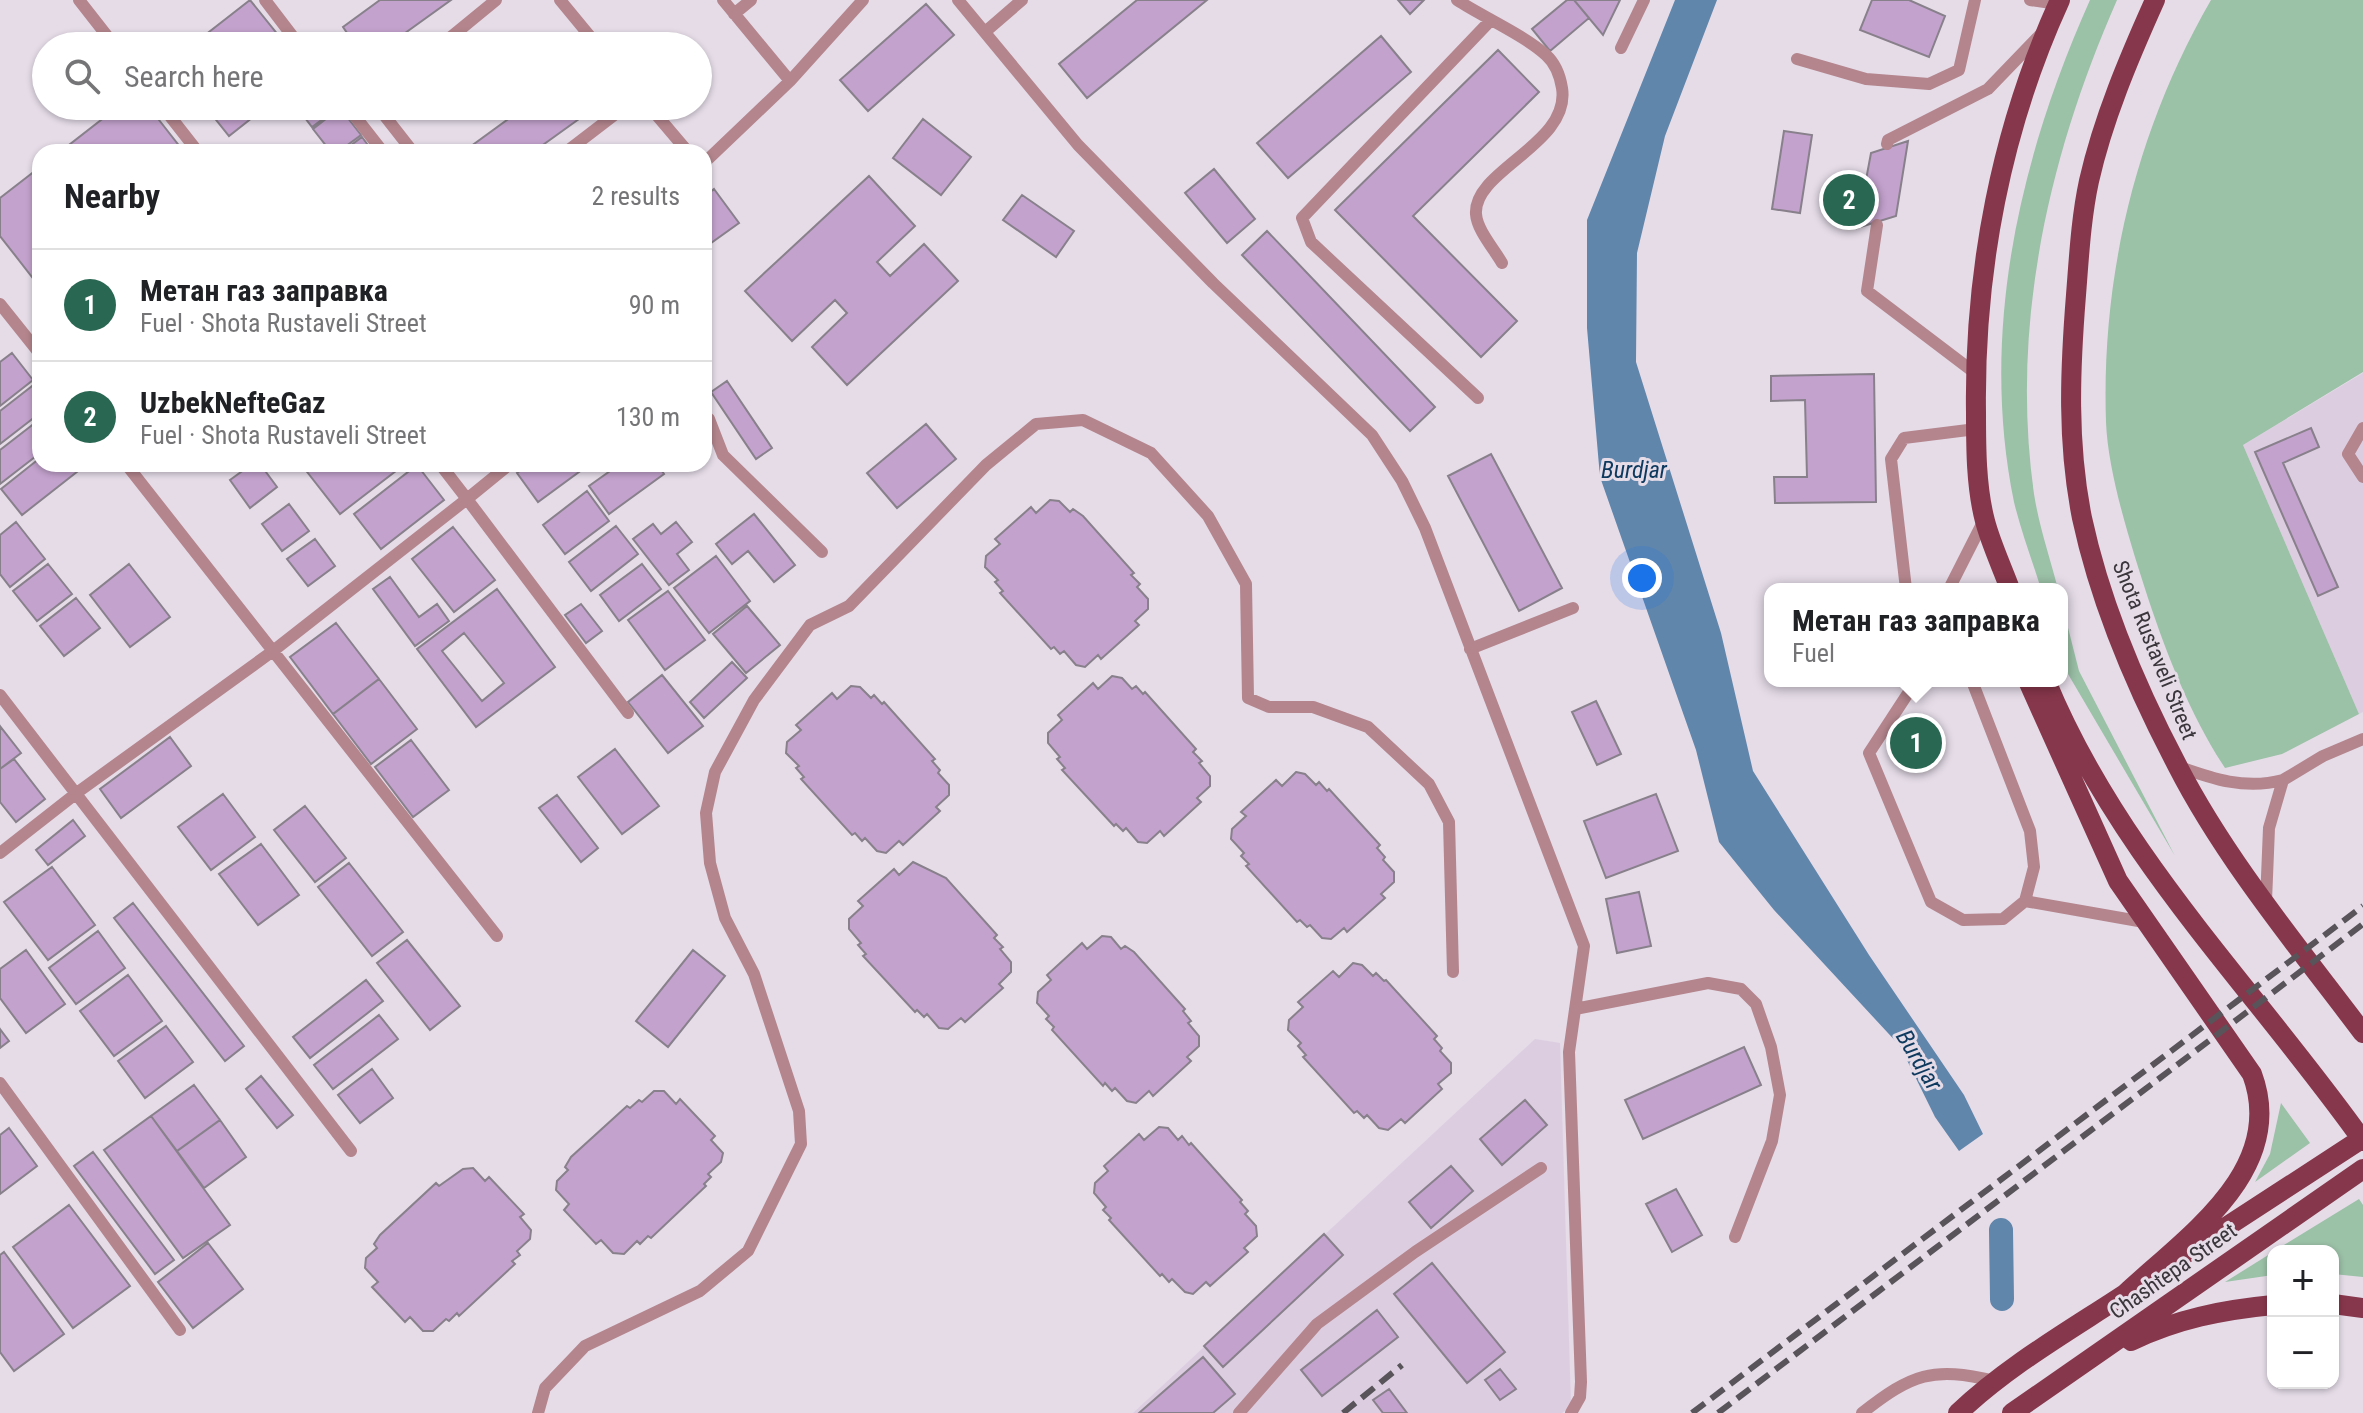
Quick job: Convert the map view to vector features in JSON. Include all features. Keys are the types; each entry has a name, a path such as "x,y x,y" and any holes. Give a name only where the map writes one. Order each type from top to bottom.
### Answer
{"main road":[{"name":"Shota Rustaveli Street","path":"2155,0 2128,59 2089,181 2080,246 2069,402 2082,518 2119,635 2177,766 2229,852 2363,1033"},
{"path":"1999,583 1984,520 1976,429 1975,373 1980,300 2003,163 2047,28 2059,2"},
{"path":"1984,520 2008,583"},
{"path":"1958,1413 1995,1381 2060,1334 2125,1294 2229,1195 2253,1155 2260,1126 2260,1103 2252,1074 2144,922 2095,834 2031,687"},
{"path":"2049,687 2080,754 2129,838 2362,1139"},
{"name":"Chashtepa Street","path":"2125,1294 2362,1139"},
{"name":"Chashtepa Street","path":"2012,1413 2363,1169"},
{"path":"2339,1305 2363,1308"},
{"path":"2077,1367 2168,1324 2228,1309 2267,1306"}],"lane":[{"path":"79,0 104,32"},
{"path":"265,0 289,32"},
{"path":"457,32 496,0"},
{"path":"560,0 586,32"},
{"path":"723,0 790,81"},
{"path":"734,14 751,0"},
{"path":"712,155 790,81 863,0"},
{"path":"958,0 1078,145 1213,283 1372,435 1414,505 1584,946 1569,1052 1581,1382 1580,1397 1571,1413"},
{"path":"985,32 1022,0"},
{"path":"1457,0 1547,55 1560,76 1563,94 1560,111 1545,135 1493,181 1477,202 1475,217 1502,263"},
{"path":"1621,48 1644,0"},
{"path":"1797,59 1866,79 1929,84 1959,70 1975,0"},
{"path":"2030,0 2059,2"},
{"path":"1478,398 1311,242 1302,218 1490,21"},
{"path":"1887,144 1888,140 1988,89 2047,28"},
{"path":"173,120 192,144"},
{"path":"358,120 377,144"},
{"path":"388,120 407,144"},
{"path":"576,144 608,120"},
{"path":"661,120 681,144"},
{"path":"1877,225 1867,291 1975,373"},
{"path":"0,304 32,344"},
{"path":"538,1413 545,1388 585,1346 700,1291 748,1251 801,1144 799,1111 754,974 725,918 710,863 706,813 715,772 754,700 810,625 849,606 986,465 1036,424 1083,420 1151,453 1208,516 1246,584 1248,698 1269,707 1313,707 1368,727 1429,784 1449,822 1453,972"},
{"path":"712,427 723,455 822,552"},
{"path":"2363,428 2348,454 2363,477"},
{"path":"1905,583 1891,459 1904,438 1976,429"},
{"path":"132,472 497,936"},
{"path":"446,472 628,713"},
{"path":"0,853 78,792 273,651 500,472"},
{"path":"1952,583 1984,520"},
{"path":"1470,649 1573,608"},
{"path":"1912,687 1869,753 1931,902 1963,920 2003,919 2025,901 2034,867 2030,831 1974,687"},
{"path":"0,695 78,792 351,1151"},
{"path":"2177,766 2231,783 2267,785 2283,780 2323,756 2363,739"},
{"path":"2266,901 2269,828 2283,780"},
{"path":"2025,901 2144,922"},
{"path":"1575,1009 1708,983 1741,989 1756,1004 1771,1047 1780,1095 1772,1141 1735,1237"},
{"path":"0,1083 180,1330"},
{"path":"1239,1413 1317,1324 1415,1252 1541,1168"},
{"path":"1862,1413 1892,1390 1926,1375 1956,1372 1995,1381"}],"shaded area":[{"path":"2363,373 2363,712 2359,714 2243,445"},
{"path":"1535,1039 1560,1043 1571,1406 1562,1413 1133,1413"}],"green space":[{"path":"2090,0 2117,0 2072,119 2041,241 2032,304 2027,367 2028,430 2036,506 2056,583 2039,583 2014,502 2004,438 2001,374 2004,309 2026,183 2065,60"},
{"path":"2211,0 2363,0 2363,372 2243,445 2359,714 2282,754 2225,768 2191,707 2156,620 2122,511 2111,465 2106,422 2110,312 2129,204 2163,99"},
{"path":"2068,628 2079,671 2175,856 2068,674"},
{"path":"2281,1103 2310,1143 2255,1182 2270,1154"},
{"path":"2359,1199 2363,1205 2363,1277 2339,1275 2339,1245 2284,1245"},
{"path":"2267,1256 2267,1276 2225,1282"}],"water":[{"name":"Burdjar","path":"1675,0 1717,0 1665,136 1637,253 1636,362 1721,633 1753,771 1869,955 1964,1095 1983,1134 1959,1151 1935,1117 1900,1046 1774,910 1719,842 1696,750 1600,477 1587,328 1587,220"}],"building":[{"path":"250,0 276,32 209,32"},
{"path":"380,0 451,0 406,32 346,32 343,27"},
{"path":"1137,0 1207,0 1087,98 1059,64"},
{"path":"1398,0 1424,0 1410,14"},
{"path":"1567,0 1574,0 1589,18 1550,51 1532,29"},
{"path":"1574,0 1620,0 1603,35"},
{"path":"1872,0 1909,0 1945,16 1929,57 1860,30"},
{"path":"926,4 954,35 868,111 840,80"},
{"path":"1381,36 1411,72 1288,178 1257,143"},
{"path":"1498,50 1539,92 1413,216 1517,321 1481,357 1335,210"},
{"path":"923,119 971,157 941,195 893,158"},
{"path":"101,120 159,120 178,144 70,144"},
{"path":"216,120 249,120 229,136"},
{"path":"307,120 321,120 312,127"},
{"path":"325,120 349,120 361,135 349,144 325,144 313,129"},
{"path":"507,120 578,120 544,144 474,144"},
{"path":"1784,131 1812,135 1800,213 1772,209"},
{"path":"362,137 367,144 353,144"},
{"path":"1908,141 1896,216 1857,228 1871,153"},
{"path":"1214,169 1255,219 1227,243 1185,193"},
{"path":"32,173 32,277 0,236 0,198"},
{"path":"869,176 915,226 877,262 890,276 924,244 958,281 847,385 812,347 847,313 835,300 792,341 745,291"},
{"path":"714,189 739,223 712,242"},
{"path":"1022,195 1074,231 1056,257 1003,220"},
{"path":"1267,231 1435,407 1410,431 1242,255"},
{"path":"12,353 32,381 0,406 0,362"},
{"path":"1874,374 1876,502 1775,503 1774,477 1807,477 1805,400 1771,401 1771,376"},
{"path":"727,381 772,448 756,459 712,391"},
{"path":"32,386 32,419 0,444 0,411"},
{"path":"926,424 956,459 897,508 867,473"},
{"path":"32,425 32,459 0,484 0,450"},
{"path":"2311,428 2319,447 2283,463 2338,587 2318,596 2255,452"},
{"path":"1491,454 1562,588 1519,611 1448,476"},
{"path":"32,464 32,472 77,472 22,515 1,489"},
{"path":"241,472 266,472 277,487 250,508 230,480"},
{"path":"307,472 395,472 340,514"},
{"path":"408,472 422,472 444,500 381,549 354,514"},
{"path":"518,472 579,472 538,502"},
{"path":"609,472 664,474 609,514 589,486"},
{"path":"587,491 609,521 565,554 543,525"},
{"path":"1050,500 1059,501 1070,512 1073,509 1083,516 1134,573 1131,575 1140,584 1137,587 1148,599 1148,609 1135,621 1139,625 1101,659 1098,655 1085,667 1076,665 1064,651 1060,654 1054,647 1051,649 1000,593 1003,591 995,582 998,580 985,567 986,556 1000,544 995,539 1031,507 1036,513"},
{"path":"289,504 309,531 282,551 262,524"},
{"path":"754,514 795,565 774,582 748,551 732,564 716,544"},
{"path":"16,522 45,559 10,587 0,574 0,535"},
{"path":"676,522 692,542 677,554 689,570 669,585 633,539 653,524 661,534"},
{"path":"616,526 638,554 591,591 569,562"},
{"path":"453,527 495,580 454,612 412,559"},
{"path":"315,539 335,566 308,586 287,559"},
{"path":"716,556 750,601 709,633 674,588"},
{"path":"48,564 72,594 37,621 13,591"},
{"path":"129,564 170,617 130,647 90,595"},
{"path":"642,564 661,589 619,621 600,595"},
{"path":"390,577 419,617 437,604 449,621 415,646 373,589"},
{"path":"497,589 555,667 476,727 417,649","holes":["464,633 504,683 482,701 442,651"]},
{"path":"668,591 705,640 665,670 628,620"},
{"path":"76,598 100,628 64,656 40,626"},
{"path":"581,604 602,631 586,643 565,615"},
{"path":"747,606 780,645 746,673 713,634"},
{"path":"336,623 379,679 333,714 290,657"},
{"path":"732,662 747,678 704,718 690,702"},
{"path":"662,675 703,726 668,753 628,702"},
{"path":"1112,676 1122,678 1132,689 1136,686 1143,694 1145,692 1196,749 1193,752 1210,776 1210,786 1197,798 1201,802 1164,836 1160,831 1147,843 1138,842 1126,828 1123,831 1116,824 1114,826 1062,770 1065,768 1057,759 1060,757 1048,743 1048,733 1062,720 1058,715 1093,683 1098,689"},
{"path":"379,679 417,729 371,764 333,714"},
{"path":"851,686 860,687 871,698 874,695 882,704 884,702 935,759 932,761 940,770 938,773 949,785 949,795 936,807 940,811 903,845 899,841 886,853 877,851 865,838 862,841 855,833 852,835 801,779 804,777 796,768 799,766 786,753 787,742 801,730 796,725 832,693 837,699"},
{"path":"1596,701 1621,754 1597,765 1572,712"},
{"path":"0,726 21,753 0,769"},
{"path":"170,737 191,766 121,818 100,789"},
{"path":"411,740 449,790 413,817 375,767"},
{"path":"615,749 659,806 622,834 578,777"},
{"path":"14,759 45,799 16,822 0,802 0,769"},
{"path":"1296,772 1305,774 1316,785 1319,782 1327,791 1329,789 1380,845 1377,848 1385,857 1383,860 1394,872 1394,882 1381,894 1385,898 1347,932 1344,928 1331,939 1322,938 1310,925 1307,927 1300,920 1297,922 1246,866 1249,864 1241,856 1244,853 1231,839 1232,829 1246,816 1241,812 1276,780 1282,786"},
{"path":"223,794 255,837 211,870 178,827"},
{"path":"1656,794 1678,851 1606,878 1584,821"},
{"path":"557,795 598,848 581,862 539,808"},
{"path":"305,806 346,858 315,882 274,830"},
{"path":"73,820 85,836 48,865 36,850"},
{"path":"261,844 299,895 258,925 219,874"},
{"path":"913,862 946,878 997,935 994,938 1011,962 1011,972 999,984 1003,988 965,1022 961,1018 948,1029 939,1028 927,1014 924,1017 917,1010 915,1012 863,956 866,954 858,945 861,943 849,929 849,919 863,906 858,901 894,869 899,875"},
{"path":"349,863 403,932 372,956 318,887"},
{"path":"52,867 95,925 48,960 4,902"},
{"path":"1639,892 1651,946 1617,953 1606,899"},
{"path":"133,903 244,1046 225,1061 114,918"},
{"path":"98,931 125,968 76,1004 49,968"},
{"path":"1102,936 1111,937 1121,949 1125,946 1134,952 1185,1009 1183,1011 1191,1021 1188,1023 1199,1036 1199,1046 1187,1057 1191,1061 1153,1096 1149,1091 1136,1103 1127,1101 1115,1088 1112,1091 1105,1083 1103,1086 1052,1030 1054,1027 1046,1019 1049,1016 1037,1003 1038,992 1051,980 1047,975 1082,943 1087,949"},
{"path":"407,940 460,1006 430,1030 377,963"},
{"path":"26,950 65,1004 26,1033 0,998 0,969"},
{"path":"693,950 725,976 668,1047 636,1021"},
{"path":"1353,963 1386,980 1437,1036 1434,1039 1442,1048 1440,1051 1451,1063 1451,1073 1438,1084 1442,1089 1405,1123 1401,1119 1388,1130 1379,1128 1367,1115 1364,1118 1357,1111 1354,1113 1303,1057 1306,1055 1298,1046 1301,1043 1288,1030 1289,1020 1303,1007 1298,1002 1333,971 1339,977"},
{"path":"128,975 162,1021 114,1056 80,1011"},
{"path":"366,980 383,1001 310,1058 293,1037"},
{"path":"379,1015 398,1039 333,1089 314,1065"},
{"path":"166,1026 193,1062 145,1098 118,1061"},
{"path":"0,1029 9,1041 0,1048"},
{"path":"1744,1047 1761,1085 1643,1139 1625,1100"},
{"path":"372,1069 393,1098 360,1123 338,1095"},
{"path":"261,1076 293,1115 277,1128 246,1089"},
{"path":"194,1085 220,1120 177,1151 151,1116"},
{"path":"654,1091 664,1091 676,1104 680,1099 715,1136 711,1140 723,1153 721,1162 708,1174 711,1177 704,1184 706,1186 651,1238 648,1236 640,1244 637,1241 624,1254 613,1253 601,1240 596,1244 564,1210 569,1204 556,1190 557,1181 568,1170 565,1167 571,1157 627,1106 630,1108 639,1100 642,1102"},
{"path":"1525,1100 1547,1125 1502,1165 1480,1139"},
{"path":"151,1116 230,1225 183,1258 104,1150"},
{"path":"220,1120 246,1157 204,1188 177,1151"},
{"path":"1159,1127 1168,1128 1178,1140 1182,1136 1189,1145 1191,1143 1242,1200 1240,1202 1248,1211 1245,1214 1256,1226 1257,1236 1244,1248 1248,1252 1210,1286 1206,1282 1193,1294 1185,1292 1172,1279 1169,1282 1162,1274 1160,1276 1109,1220 1111,1218 1103,1210 1106,1207 1094,1193 1095,1183 1108,1171 1104,1166 1139,1134 1144,1140"},
{"path":"9,1128 37,1166 0,1194 0,1135"},
{"path":"93,1152 174,1260 155,1274 74,1166"},
{"path":"1451,1166 1473,1191 1431,1228 1409,1202"},
{"path":"473,1168 485,1181 489,1177 524,1214 520,1217 531,1230 530,1239 517,1251 520,1255 512,1261 515,1264 459,1316 457,1313 449,1321 446,1319 433,1331 423,1331 410,1317 405,1322 372,1287 378,1282 365,1268 366,1258 377,1248 374,1244 380,1235 436,1183 439,1186 463,1169"},
{"path":"1676,1189 1702,1235 1672,1252 1646,1204"},
{"path":"69,1205 130,1286 73,1328 13,1247"},
{"path":"1324,1234 1343,1255 1223,1367 1204,1346"},
{"path":"208,1243 243,1289 193,1328 158,1282"},
{"path":"4,1252 64,1334 14,1371 0,1352 0,1255"},
{"path":"1432,1263 1505,1352 1467,1383 1394,1294"},
{"path":"1377,1310 1398,1337 1322,1396 1301,1370"},
{"path":"1203,1357 1235,1394 1213,1413 1139,1413"},
{"path":"1500,1369 1516,1389 1500,1400 1485,1380"},
{"path":"1389,1389 1407,1413 1383,1413 1373,1400"}],"waterway":[{"name":"Burdjar","path":"2001,1230 2002,1299"}],"railway":[{"path":"1692,1413 2363,906"},
{"path":"1718,1413 2363,924"},
{"path":"1343,1413 1402,1365"}],"place":[{"name":"UzbekNefteGaz","path":"1849,200"},
{"name":"Метан газ заправка","path":"1916,743"}]}
